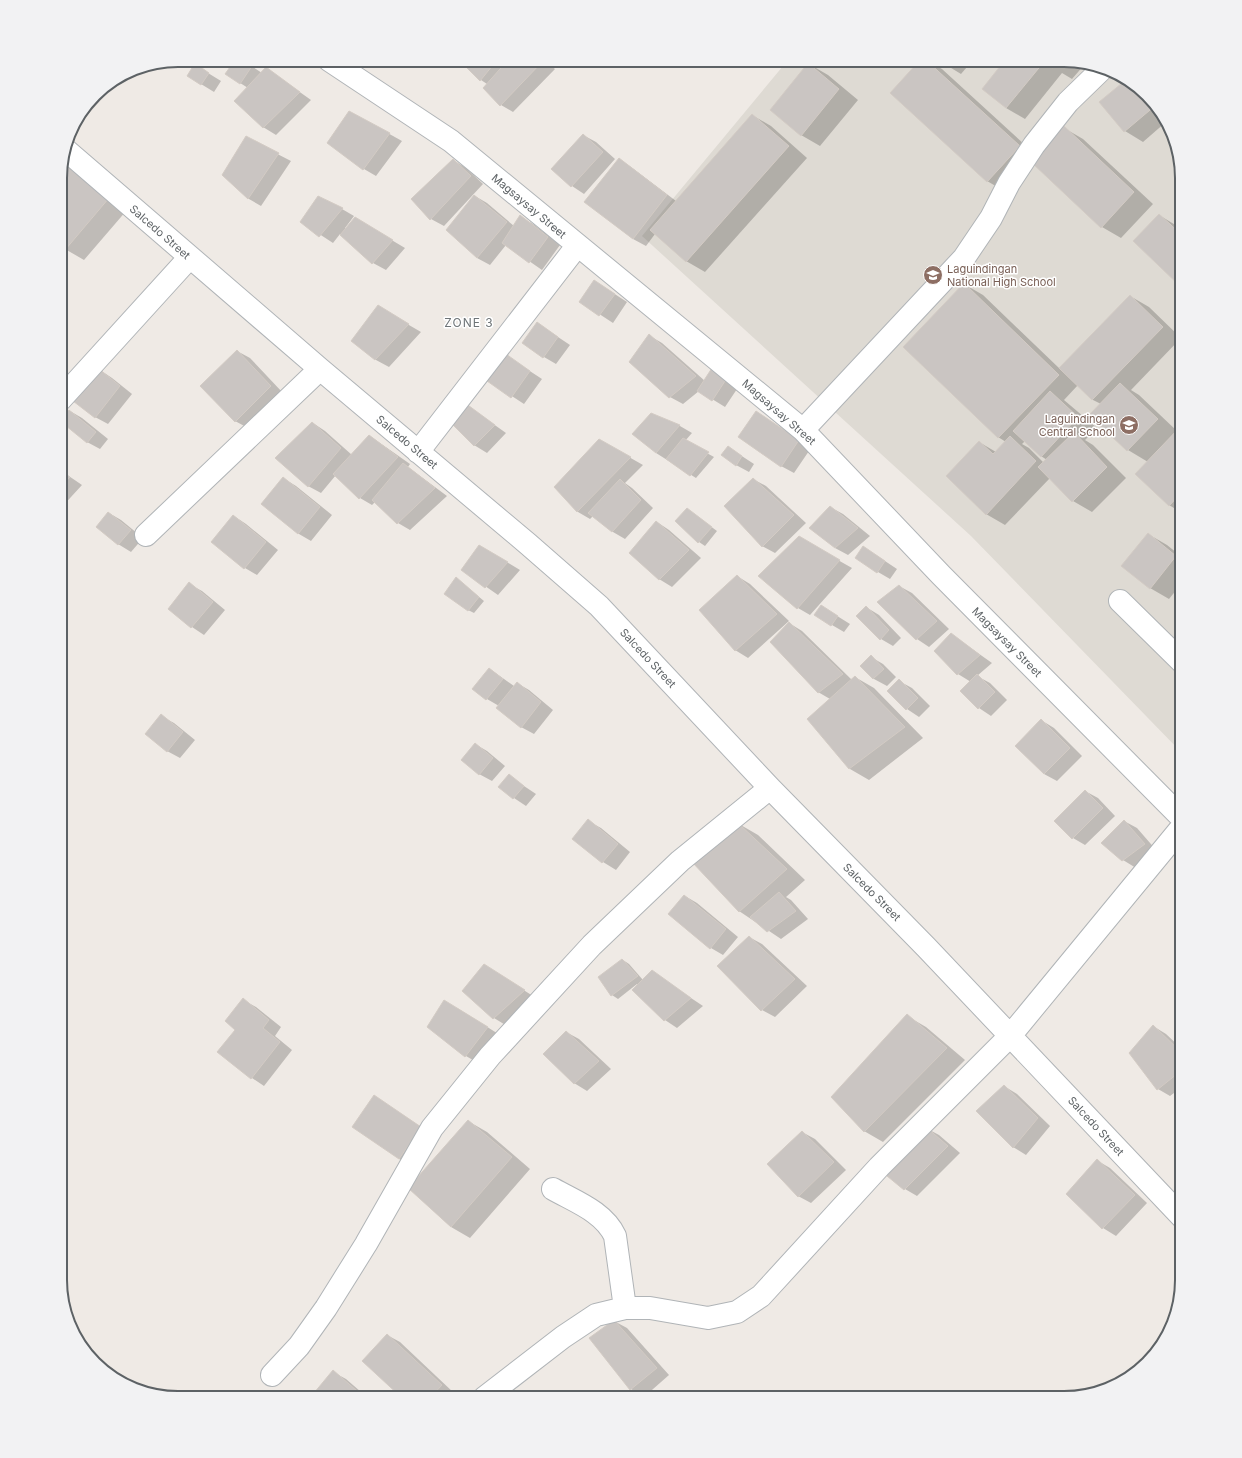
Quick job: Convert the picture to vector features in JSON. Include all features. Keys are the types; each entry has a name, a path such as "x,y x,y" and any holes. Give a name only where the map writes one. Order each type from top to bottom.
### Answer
{"street":[{"name":"Magsaysay Street","path":"340,67 451,141 803,430 941,575 1175,811"},
{"path":"803,430 964,258 991,218 1009,183 1034,145 1068,102 1098,73"},
{"name":"Salcedo Street","path":"70,153 320,369 528,544 599,606 770,788 1010,1036 1175,1210"},
{"path":"418,452 577,246"},
{"path":"67,392 190,257"},
{"path":"146,535 320,369"},
{"path":"1120,601 1175,655"},
{"path":"272,1375 299,1346 326,1308 366,1244 432,1128 490,1056 592,945 680,861 770,788"},
{"path":"493,1391 563,1337 596,1316 625,1308 650,1308 708,1318 737,1312 761,1296 879,1167 1010,1036 1175,835"},
{"path":"553,1190 602,1217 610,1226 615,1236 625,1308"}],"shaded area":[{"name":"Laguindingan National High School","path":"782,67 1071,67 1107,75 1137,94 1152,110 1164,129 1171,149 1175,178 1175,746 971,536 642,236"}],"building":[{"path":"193,67 201,67 209,73 201,85 187,76"},
{"path":"230,67 251,67 240,84 225,74"},
{"path":"266,67 300,92 263,128 234,101"},
{"path":"466,67 491,67 480,81"},
{"path":"502,67 537,67 500,106 483,88"},
{"path":"805,67 813,67 839,89 801,136 770,110"},
{"path":"914,67 934,67 1020,146 987,182 890,93"},
{"path":"999,67 1040,67 1006,108 982,89"},
{"path":"1122,83 1137,94 1151,109 1124,132 1099,102"},
{"path":"349,111 390,133 363,170 327,143"},
{"path":"752,114 789,146 686,262 650,230"},
{"path":"1064,126 1134,192 1101,228 1031,162"},
{"path":"583,134 603,152 571,187 551,169"},
{"path":"246,136 279,153 248,199 222,175"},
{"path":"619,158 667,195 633,239 584,202"},
{"path":"453,159 471,176 430,220 411,199"},
{"path":"68,165 109,198 67,248"},
{"path":"474,195 507,222 477,258 446,230"},
{"path":"318,196 343,208 319,237 300,222"},
{"path":"1159,214 1175,229 1175,281 1133,241"},
{"path":"520,215 548,237 529,263 502,243"},
{"path":"355,217 393,240 372,264 340,235"},
{"path":"594,280 615,294 599,316 579,302"},
{"path":"964,283 1059,375 998,438 903,347"},
{"path":"1130,295 1163,327 1092,400 1059,368"},
{"path":"378,305 409,324 375,360 351,341"},
{"path":"537,322 558,337 543,358 522,343"},
{"path":"649,334 696,376 669,398 629,362"},
{"path":"499,349 530,371 511,398 480,376"},
{"path":"237,350 271,386 235,422 200,386"},
{"path":"712,368 727,378 712,401 697,391"},
{"path":"99,369 120,386 95,418 73,401"},
{"path":"1120,383 1158,419 1127,451 1089,415"},
{"path":"1050,391 1078,417 1041,457 1013,431"},
{"path":"461,400 495,425 474,446 446,418"},
{"path":"69,410 96,432 87,443 67,427 67,412"},
{"path":"756,411 799,440 781,467 738,437"},
{"path":"651,413 680,425 656,453 632,434"},
{"path":"312,422 341,448 308,487 275,458"},
{"path":"1074,432 1107,467 1072,502 1038,467"},
{"path":"1175,432 1175,500 1169,506 1135,474"},
{"path":"369,435 398,457 359,499 333,474"},
{"path":"1010,436 1036,461 986,515 946,476 979,441 993,454"},
{"path":"683,438 709,452 690,476 666,459"},
{"path":"599,439 631,457 577,512 554,487"},
{"path":"728,446 742,456 736,466 721,455"},
{"path":"403,463 435,488 397,524 372,500"},
{"path":"283,477 320,507 298,534 261,504"},
{"path":"753,478 794,515 762,547 724,506"},
{"path":"620,479 641,500 612,532 588,513"},
{"path":"830,506 858,528 835,548 809,528"},
{"path":"687,508 712,527 698,543 675,521"},
{"path":"108,512 131,530 118,545 96,527"},
{"path":"233,515 266,542 244,569 211,542"},
{"path":"656,521 689,550 659,580 629,553"},
{"path":"1148,533 1175,555 1175,557 1150,589 1121,566"},
{"path":"799,536 840,560 797,609 758,576"},
{"path":"479,545 508,562 485,588 461,570"},
{"path":"863,546 885,561 877,573 855,558"},
{"path":"737,575 777,614 735,651 699,610"},
{"path":"456,577 479,597 468,611 444,594"},
{"path":"189,582 213,602 191,628 168,609"},
{"path":"899,585 937,621 916,640 877,602"},
{"path":"821,605 838,616 831,626 814,615"},
{"path":"866,606 889,630 880,640 856,616"},
{"path":"789,622 843,674 818,693 770,642"},
{"path":"951,633 980,655 957,675 934,651"},
{"path":"871,655 884,669 873,679 860,666"},
{"path":"489,668 503,679 486,700 472,689"},
{"path":"977,674 995,692 978,709 960,691"},
{"path":"855,676 905,727 849,769 807,719"},
{"path":"899,679 918,698 906,710 887,691"},
{"path":"517,682 541,702 521,728 496,708"},
{"path":"161,714 183,732 167,752 145,734"},
{"path":"1041,719 1070,748 1044,774 1015,746"},
{"path":"475,743 493,758 479,775 461,760"},
{"path":"509,774 524,786 513,799 498,787"},
{"path":"1085,790 1103,808 1072,839 1054,821"},
{"path":"588,819 618,844 602,863 572,839"},
{"path":"1124,820 1145,844 1122,861 1101,843"},
{"path":"738,823 787,869 739,912 692,862"},
{"path":"779,892 796,911 767,932 750,917"},
{"path":"684,895 726,929 710,949 668,914"},
{"path":"749,936 795,979 761,1011 717,966"},
{"path":"622,959 638,976 611,996 598,977"},
{"path":"484,964 525,990 493,1019 462,991"},
{"path":"652,970 691,998 664,1021 632,990"},
{"path":"243,998 269,1020 263,1028 280,1042 251,1079 217,1052 235,1030 225,1021"},
{"path":"444,1000 488,1027 465,1057 427,1027"},
{"path":"907,1014 947,1048 864,1132 831,1097"},
{"path":"1153,1025 1175,1046 1175,1076 1157,1090 1129,1053"},
{"path":"566,1031 599,1061 574,1084 543,1054"},
{"path":"1004,1085 1038,1118 1013,1148 976,1111"},
{"path":"374,1095 421,1127 399,1159 352,1127"},
{"path":"468,1120 512,1157 451,1227 408,1188"},
{"path":"926,1127 948,1146 904,1190 881,1171"},
{"path":"802,1131 834,1162 798,1197 767,1164"},
{"path":"1097,1159 1135,1195 1102,1229 1066,1194"},
{"path":"614,1320 657,1368 630,1390 589,1338"},
{"path":"387,1334 442,1385 436,1391 394,1391 362,1361"},
{"path":"333,1370 357,1391 316,1391"}],"place":[{"name":"Laguindingan National High School","path":"933,275"},
{"name":"Laguindingan Central School","path":"1129,425"}],"district":[{"name":"ZONE 3","path":"469,323"}]}
